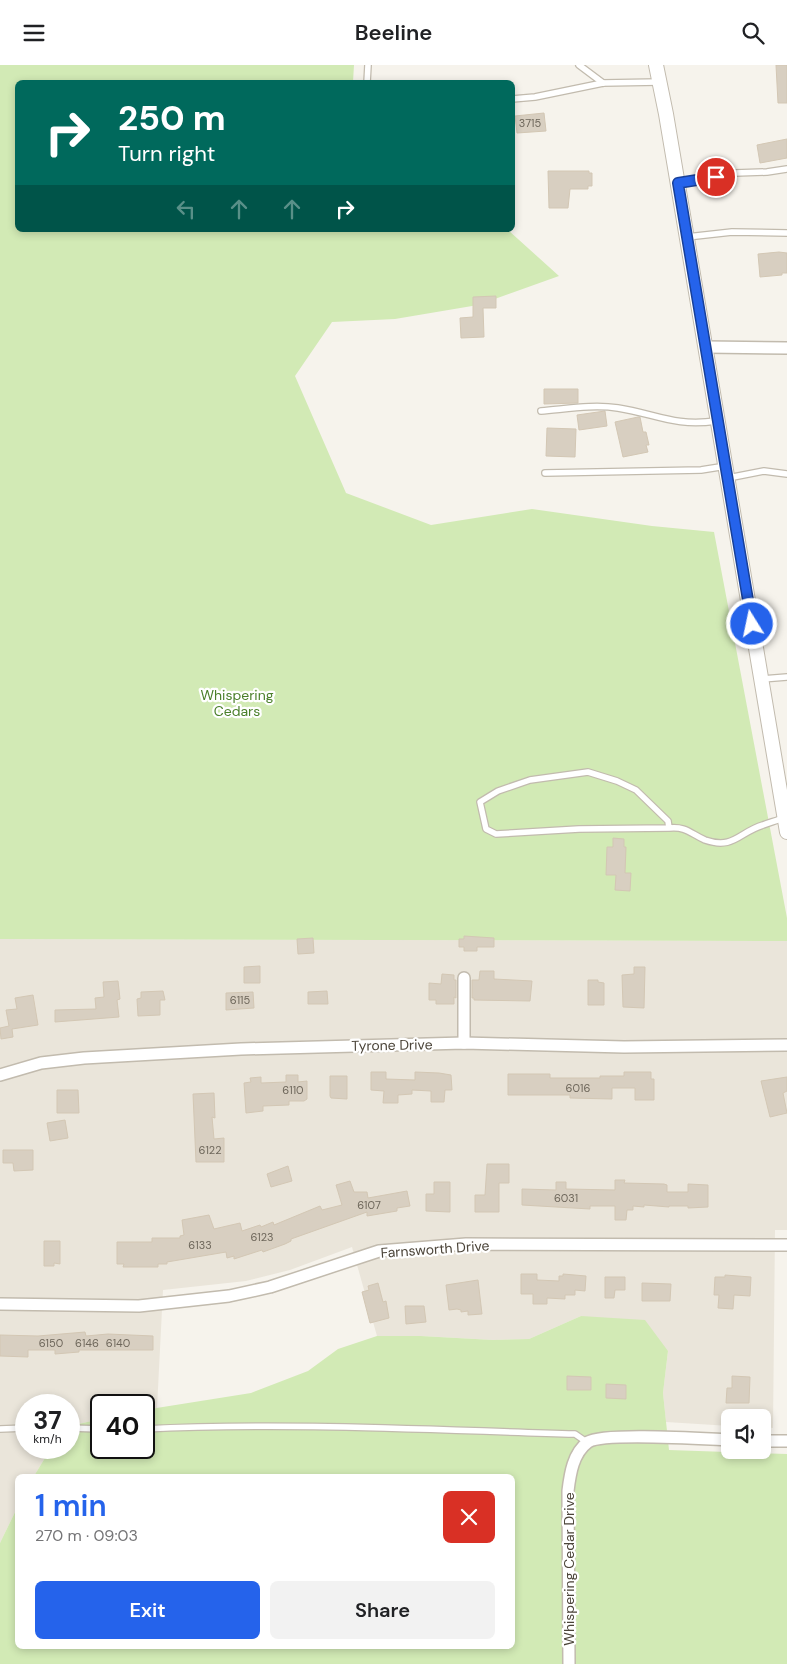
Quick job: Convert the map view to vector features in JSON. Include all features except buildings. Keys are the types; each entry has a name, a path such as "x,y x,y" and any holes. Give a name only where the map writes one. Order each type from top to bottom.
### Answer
{"street":[{"path":"656,65 678,183 787,832"},
{"path":"706,347 787,348"},
{"path":"464,978 464,1043"},
{"name":"Tyrone Drive","path":"0,1075 41,1063 84,1058 241,1049 464,1043 624,1047 787,1045"},
{"name":"Farnsworth Drive","path":"0,1304 139,1306 229,1296 270,1287 379,1251 466,1244 787,1245"},
{"path":"588,1443 603,1439 626,1437 721,1440"},
{"path":"771,1441 787,1441"},
{"name":"Whispering Cedar Drive","path":"569,1664 568,1491 572,1465 577,1454 588,1443"}],"lane":[{"path":"367,80 368,65"},
{"path":"579,65 604,83"},
{"path":"515,99 535,97 604,83 659,82"},
{"path":"678,183 736,173 787,169"},
{"path":"687,237 732,233 787,233"},
{"path":"541,411 617,407 680,423 695,424 718,421"},
{"path":"545,473 693,470 727,472 764,471 787,474"},
{"path":"762,679 787,677"},
{"path":"669,828 668,821 636,790 618,781 588,772 530,780 498,791 480,802 486,829 496,835 588,829 669,828 680,827 705,839 729,843 762,825 785,817"},
{"path":"155,1428 221,1425 399,1427 575,1435 588,1443"},
{"path":"0,1429 15,1429"}],"shaded area":[{"path":"0,939 787,941 787,1230 775,1230 773,1428 771,1428 771,1409 721,1409 721,1425 666,1422 663,1393 668,1351 581,1316 529,1339 493,1340 421,1336 377,1336 352,1247 290,1270 246,1281 163,1290 157,1408 155,1408 155,1394 90,1394 90,1421 80,1424 80,1394 15,1394 15,1459 44,1459 35,1474 15,1474 15,1512 0,1543"}],"green space":[{"name":"Whispering Cedars","path":"0,65 354,65 353,80 15,80 15,232 510,232 559,276 478,305 395,319 332,322 295,376 346,493 431,525 532,509 652,526 714,532 787,918 787,941 0,939"},
{"path":"581,1316 645,1320 668,1351 663,1393 669,1450 721,1452 721,1459 771,1459 771,1453 787,1454 787,1664 0,1664 0,1543 15,1512 15,1649 515,1649 515,1474 35,1474 44,1459 80,1459 80,1424 90,1421 90,1459 155,1459 155,1408 251,1393 308,1371 338,1349 377,1336 421,1336 493,1340 529,1339"}],"route":[{"path":"716,177 678,183 752,624"}]}
